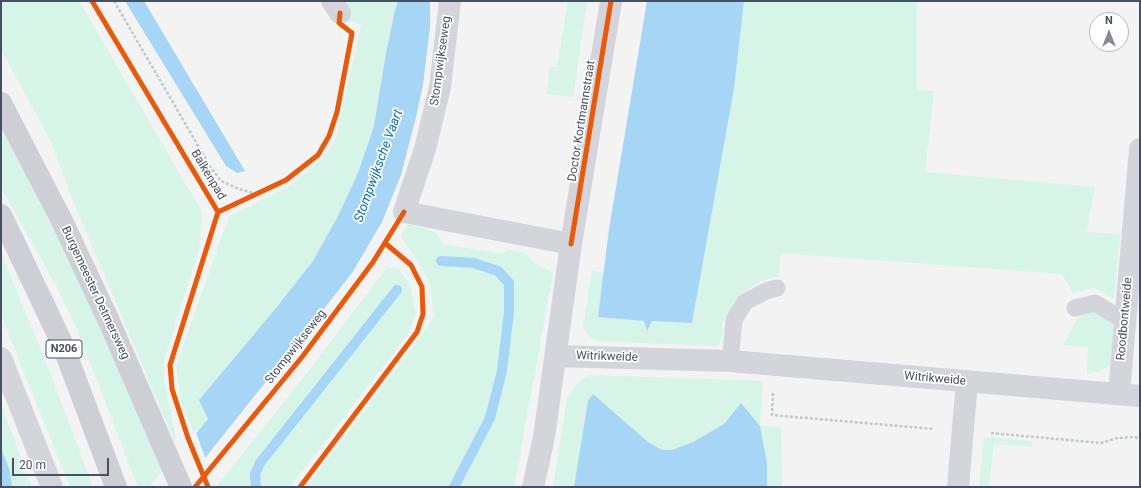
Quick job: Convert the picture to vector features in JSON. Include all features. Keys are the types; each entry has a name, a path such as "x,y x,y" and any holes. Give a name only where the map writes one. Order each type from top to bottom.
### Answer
{"main road":[{"name":"Burgemeester Detmersweg","path":"1,103 62,221 108,319 181,487"},
{"name":"N206","path":"1,215 62,343 116,487"}],"street":[{"name":"Stompwijkseweg","path":"450,1 440,87 425,149 404,212 571,244"},
{"name":"Doctor Kortmannstraat","path":"533,487 544,437 571,244 611,1"},
{"name":"Roodbontweide","path":"1119,394 1140,149"},
{"name":"Witrikweide","path":"556,356 730,361 1140,396"},
{"path":"1,358 52,487"},
{"path":"958,487 967,381"}],"lane":[{"path":"730,361 734,320 745,302 766,291 777,288"},
{"path":"1076,308 1095,303 1125,321"}],"path":[{"path":"114,1 211,168 221,181 239,189 257,194"},
{"path":"250,197 264,190"}],"green space":[{"path":"1,1 79,1 201,210 202,215 199,250 164,360 164,379 176,438 174,440 74,203 51,142 1,49"},
{"path":"346,1 398,1 386,53 374,126 358,173 338,216 313,261 272,313 208,419 194,434 181,401 176,366 229,216 286,188 323,159 337,136 361,24 347,21 348,3"},
{"path":"568,1 587,1 573,97 546,94 550,67 557,67"},
{"path":"744,1 917,1 917,90 934,91 925,172 1095,187 1086,232 1120,234 1114,299 1094,288 1073,293 1062,274 781,253 778,277 760,281 738,296 722,324 723,335 718,346 595,341 590,338 583,328 592,270 604,273 598,317 644,321 647,330 652,321 692,323 734,89"},
{"path":"1,125 77,277 171,487 138,487 76,326 55,283 1,188"},
{"path":"407,224 436,232 443,244 502,254 509,249 526,254 534,263 553,273 514,487 307,487 423,334 434,316 430,284 417,260 401,237"},
{"path":"1,252 52,378 93,487 70,487 1,315"},
{"path":"382,266 399,269 410,286 416,314 408,334 290,487 216,487 303,378 386,269"},
{"path":"1095,310 1114,322 1113,355 1110,365 1100,371 1087,374 1088,347 1063,345 1078,318"},
{"path":"588,375 763,381 760,426 741,403 724,424 693,442 672,450 662,450 648,443 588,401 574,487 553,487 567,399 576,385"},
{"path":"1,404 32,487 12,487 10,471 1,448"},
{"path":"760,426 781,427 782,487 767,487"},
{"path":"984,437 1032,441 1032,447 994,444 989,487 979,487"}],"water":[{"path":"125,1 144,1 245,171 237,173 226,166"},
{"name":"Stompwijksche Vaart","path":"398,1 430,1 430,27 423,85 416,117 401,175 382,222 352,273 182,487 151,487 208,419 199,400 272,313 313,261 338,216 358,173 374,126 386,53"},
{"path":"647,1 744,1 734,89 692,323 652,321 647,331 644,321 598,317 609,229"},
{"path":"593,394 648,442 662,450 672,450 693,442 724,424 741,403 760,426 767,463 767,487 574,487 588,401"},
{"path":"1,448 10,471 12,487 1,487"}],"pier":[{"path":"195,430 206,460 184,487 149,487"}],"waterway":[{"path":"441,261 474,263 498,271 509,283 509,312 502,371 490,418 454,487"},
{"path":"256,487 255,474 260,463 397,290"}],"cycle path":[{"name":"Balkenpad","path":"92,1 218,212"},
{"path":"571,244 611,1"},
{"path":"218,212 286,180 318,155 329,136 337,112 352,33 339,23 340,13"},
{"path":"208,487 188,438 172,389 170,365 218,212"},
{"path":"195,487 302,357 373,262 404,212"},
{"path":"300,487 417,332 423,314 422,287 411,265 385,243"}]}
